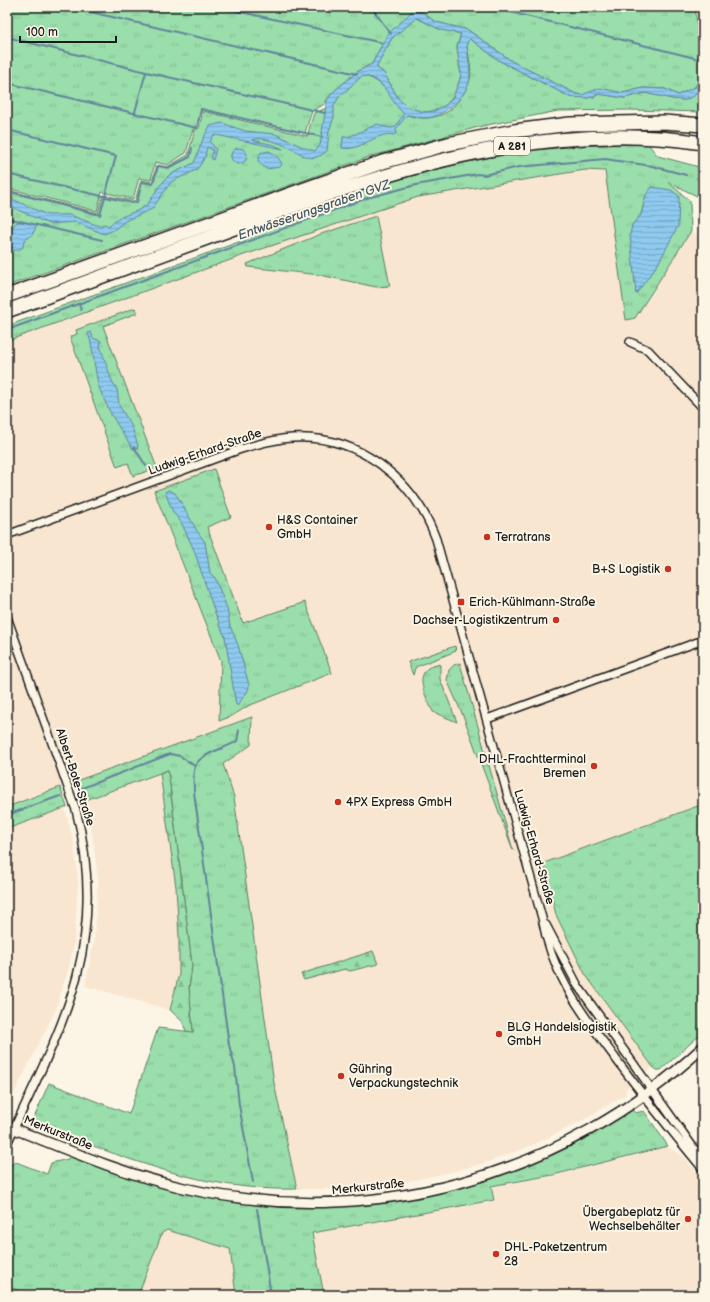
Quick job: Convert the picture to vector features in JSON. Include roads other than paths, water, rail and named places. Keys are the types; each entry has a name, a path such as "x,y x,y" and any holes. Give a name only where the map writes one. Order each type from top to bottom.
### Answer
{"highway":[{"name":"A 281","path":"7,296 316,184 383,162 448,144 514,131 570,124 664,122 703,125"},
{"name":"A 281","path":"7,311 319,197 389,174 449,158 514,146 576,139 659,139 703,143"}],"street":[{"path":"630,342 648,350 703,408"},
{"name":"Ludwig-Erhard-Straße","path":"7,535 241,449 269,441 292,438 330,442 354,449 373,459 397,477 413,494 429,520 442,557 542,918 551,956 567,990 578,1008 644,1097 703,1169"},
{"name":"Albert-Bote-Straße","path":"7,617 76,810 83,842 87,887 86,925 77,975 54,1040 11,1127 7,1144"},
{"path":"487,719 703,640"},
{"name":"Ludwig-Erhard-Straße","path":"542,918 578,986 703,1161"},
{"name":"Merkurstraße","path":"11,1127 123,1171 184,1188 265,1201 332,1203 414,1194 472,1180 565,1144 607,1121 644,1097 703,1047"}],"water":[{"path":"411,12 422,12 436,22 468,30 513,62 576,94 582,95 600,88 623,93 643,88 665,89 678,95 695,87 703,75 703,86 694,96 685,100 645,93 624,98 599,94 588,98 570,97 500,61 470,39 467,42 470,68 469,83 461,97 449,109 435,116 425,118 407,115 396,129 397,133 394,135 381,136 356,147 342,148 343,137 351,136 377,124 390,128 395,127 404,114 382,85 377,81 362,76 339,97 334,105 334,117 329,131 327,151 316,157 307,157 285,145 265,139 252,140 274,145 283,149 216,135 213,136 210,142 216,149 213,160 211,158 213,150 207,147 205,157 196,170 171,182 152,209 127,220 112,231 104,234 75,222 49,224 7,205 7,198 10,198 47,215 70,215 99,226 105,224 108,226 121,217 139,210 148,204 158,188 169,175 194,163 203,139 210,126 222,123 245,131 275,134 315,151 320,145 327,100 333,92 358,71 372,64 387,35","holes":["417,18 441,30 461,34 457,47 461,75 453,97 446,105 434,111 424,112 407,107 398,98 384,73 376,67 392,38"]},
{"path":"236,148 242,148 247,153 245,162 242,164 236,164 231,159 231,153"},
{"path":"269,151 280,160 282,164 280,167 266,169 258,162 260,153"},
{"path":"652,187 671,190 679,196 678,226 658,264 636,294 630,235 632,225 641,215 646,195"},
{"path":"19,221 37,225 32,235 24,241 23,247 17,250 11,250 7,248 8,236 13,226"},
{"path":"91,332 93,338 101,341 100,346 112,381 117,389 119,405 132,427 138,446 137,449 133,449 102,395 97,380 92,346 88,333"},
{"path":"168,490 175,493 205,542 210,573 215,578 227,608 230,626 238,645 249,685 248,691 239,705 236,705 225,637 215,613 194,550 181,522 173,512 165,492"}],"waterway":[{"path":"69,7 357,74"},
{"path":"218,7 383,43"},
{"path":"371,7 391,34"},
{"path":"490,7 703,60"},
{"path":"7,37 146,72 325,113"},
{"path":"135,112 146,72"},
{"path":"7,83 197,128 201,109 322,137"},
{"path":"7,130 116,156 100,215 7,191"},
{"path":"7,174 132,203 137,202 142,182 153,184 158,166 168,168 190,157 192,148"},
{"name":"Entwässerungsgraben GVZ","path":"7,330 367,198 416,185 478,174 484,175 519,167 605,159 652,166 686,175"},
{"name":"Entwässerungsgraben GVZ","path":"697,178 703,180"},
{"path":"7,218 102,240"},
{"name":"Entwässerungsgraben GVZ","path":"79,304 81,310"},
{"path":"134,447 146,466"},
{"path":"239,730 237,741 212,752 196,764 194,770 194,792 229,1045 235,1067 239,1105 253,1182"},
{"name":"Entwässerungsgraben GVZ","path":"82,788 170,754 180,756 195,766"},
{"name":"Entwässerungsgraben GVZ","path":"7,815 60,796"},
{"path":"257,1209 271,1295"}],"place":[{"name":"H&S Container GmbH","path":"269,527"},
{"name":"Terratrans","path":"487,537"},
{"name":"B+S Logistik","path":"668,569"},
{"name":"Erich-Kühlmann-Straße","path":"461,602"},
{"name":"Dachser-Logistikzentrum","path":"556,620"},
{"name":"DHL-Frachtterminal Bremen","path":"594,766"},
{"name":"4PX Express GmbH","path":"338,802"},
{"name":"BLG Handelslogistik GmbH","path":"499,1034"},
{"name":"Gühring Verpackungstechnik","path":"341,1076"},
{"name":"Übergabeplatz für Wechselbehälter","path":"688,1219"},
{"name":"DHL-Paketzentrum 28","path":"496,1254"}]}
